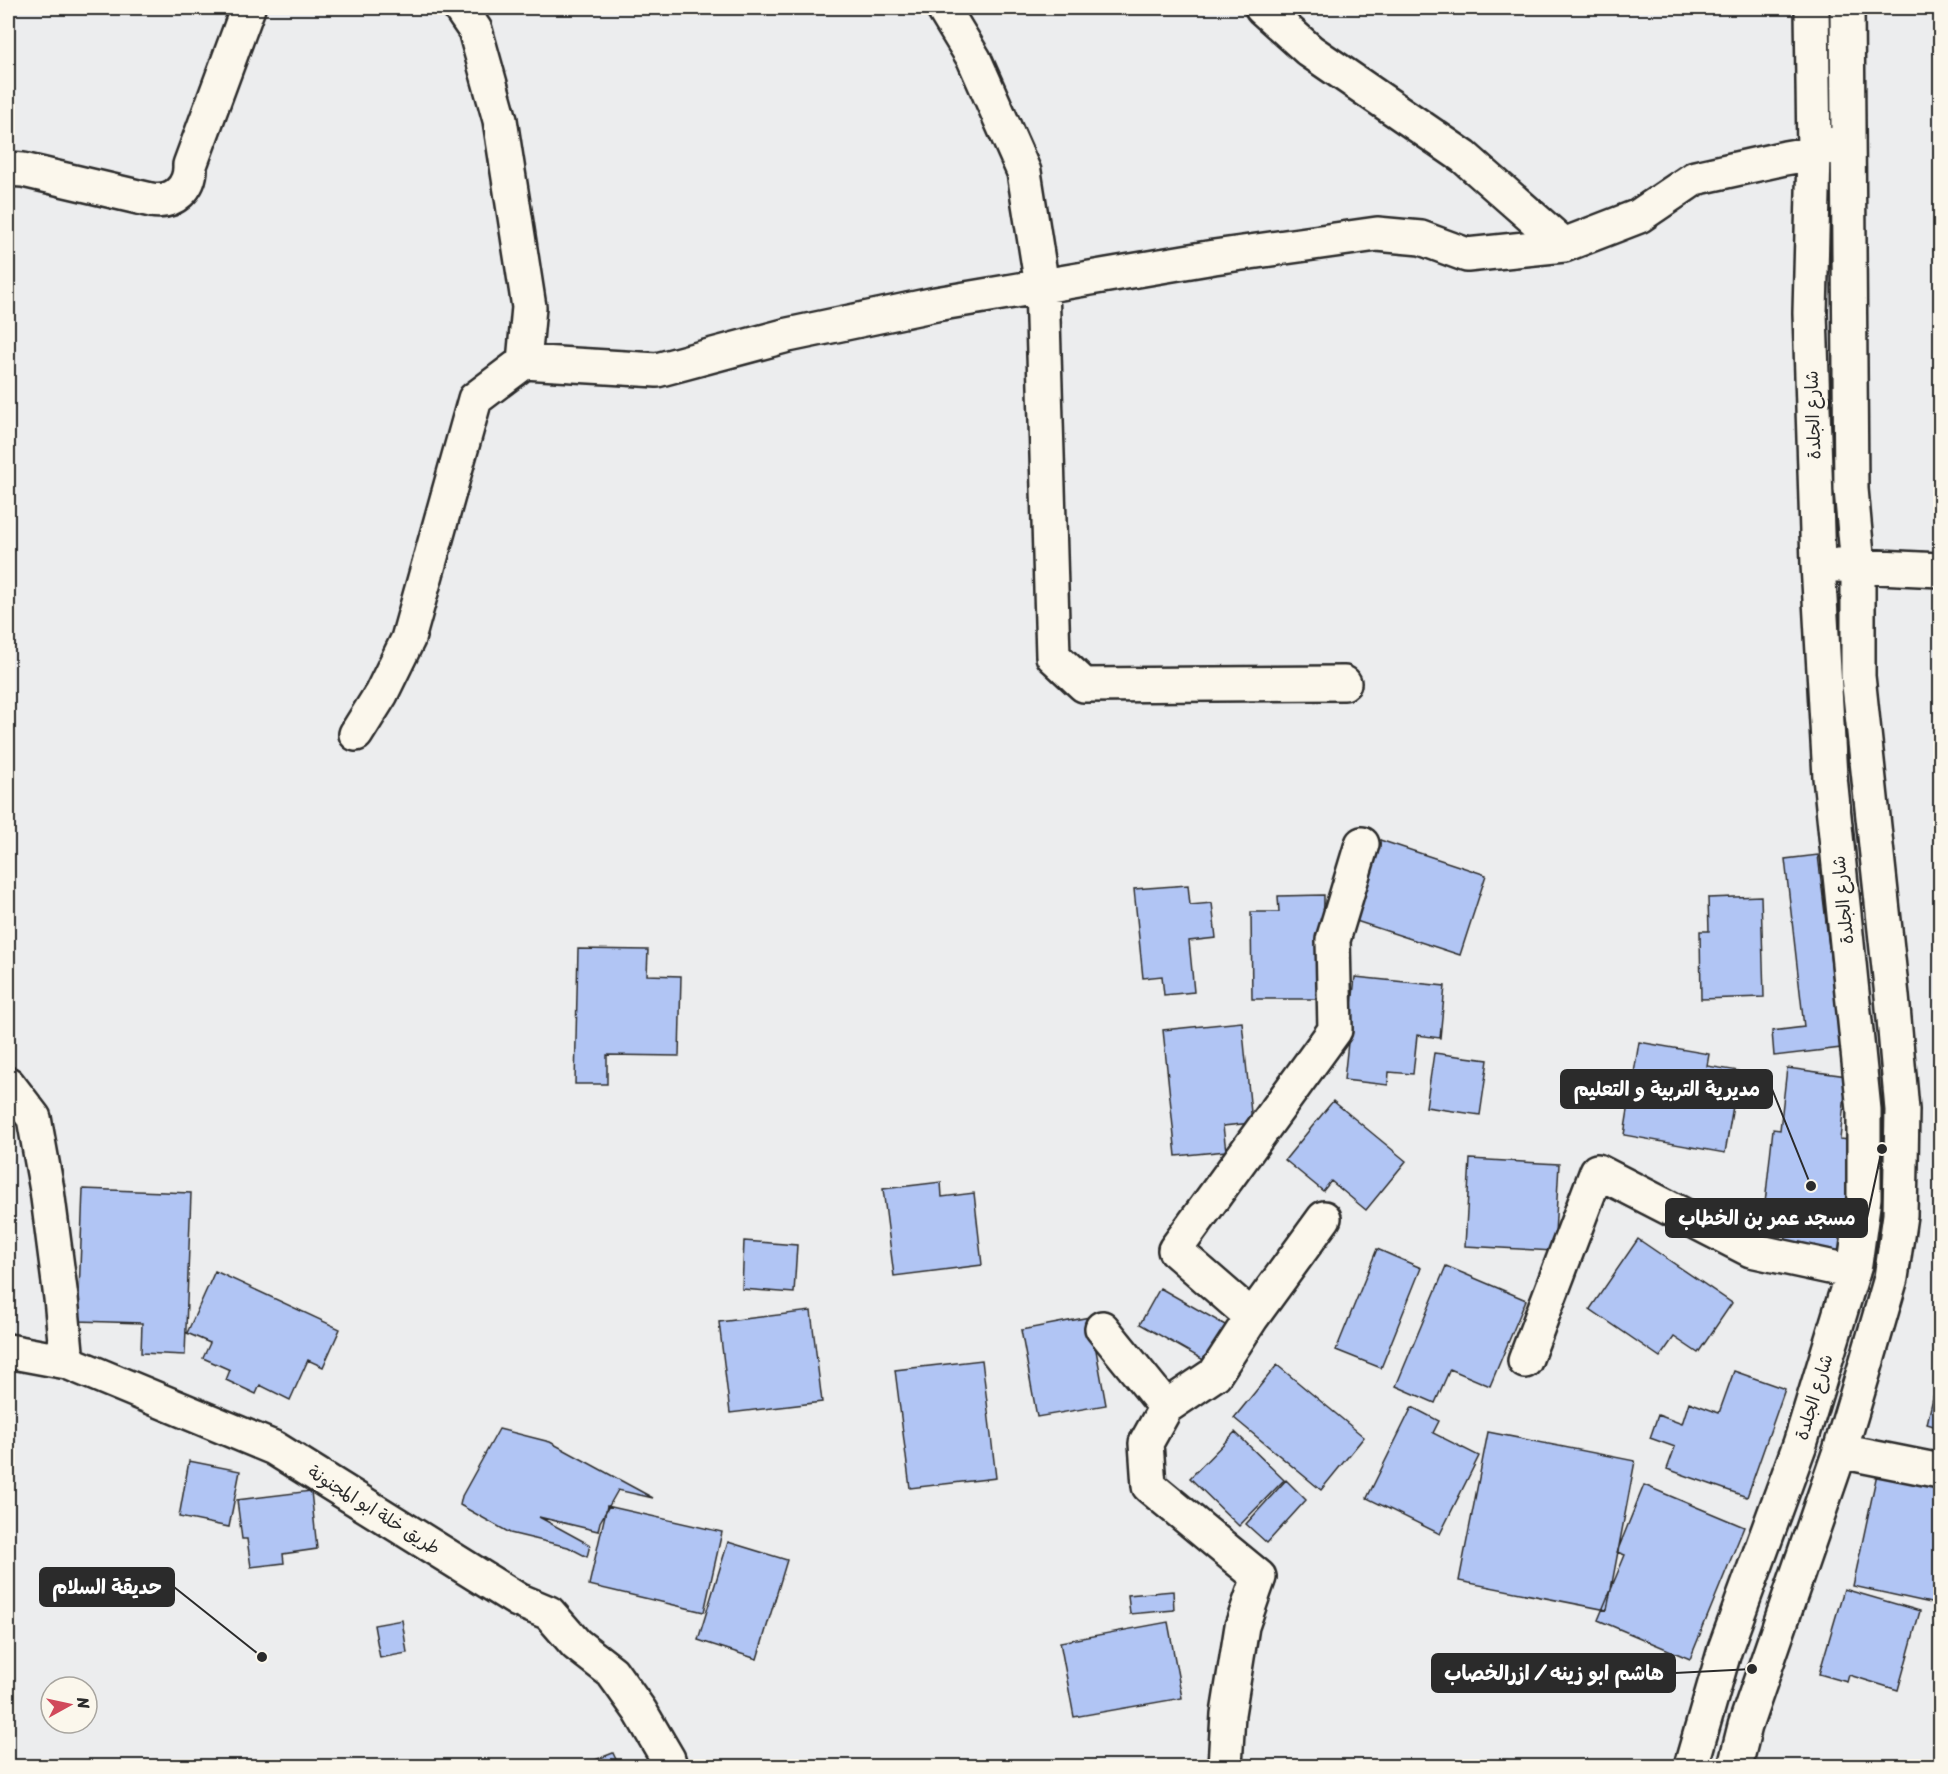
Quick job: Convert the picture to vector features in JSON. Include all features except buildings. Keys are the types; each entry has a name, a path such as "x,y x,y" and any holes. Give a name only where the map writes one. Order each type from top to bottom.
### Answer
{"street":[{"path":"8,169 23,170 152,201 168,200 178,194 188,181 190,165 248,8"},
{"path":"460,8 475,30 500,120 529,307 524,362"},
{"path":"943,8 974,59 1024,172 1042,286 1053,656 1084,685 1344,683"},
{"path":"1262,8 1310,51 1464,157 1564,245"},
{"name":"شارع الجلدة","path":"1691,1767 1725,1649 1800,1444 1853,1272 1864,1198 1864,1110 1830,777 1818,564 1810,313 1814,153 1812,8"},
{"name":"شارع الجلدة","path":"1735,1767 1745,1726 1840,1451 1891,1278 1900,1215 1902,1110 1858,676 1858,566 1851,489 1847,8"},
{"path":"357,734 381,694 408,639 475,399 524,362 657,370 788,335 936,304 1214,258 1377,234 1421,238 1467,255 1564,245 1639,216 1695,178 1814,153 1849,136"},
{"path":"1818,564 1941,570"},
{"path":"1252,1317 1175,1250 1335,1030 1333,940 1362,844"},
{"path":"8,1084 34,1118 47,1190 67,1362"},
{"path":"1525,1360 1597,1171 1751,1250 1853,1272"},
{"path":"1225,1767 1228,1714 1242,1626 1259,1577 1149,1486 1146,1443 1166,1407 1215,1374 1252,1317 1324,1218"},
{"path":"1102,1328 1166,1407"},
{"name":"طريق خلة ابو المجنونة","path":"8,1351 67,1362 274,1448 519,1600 549,1613 576,1644 612,1672 640,1711 668,1759 670,1767"},
{"path":"1840,1451 1941,1471"}],"place":[{"name":"مسجد عمر بن الخطاب","path":"1882,1149"},
{"name":"مديرية التربية و التعليم","path":"1811,1186"},
{"name":"حديقة السلام","path":"262,1657"},
{"name":"هاشم ابو زينه / ازرالخصاب","path":"1752,1669"}]}
